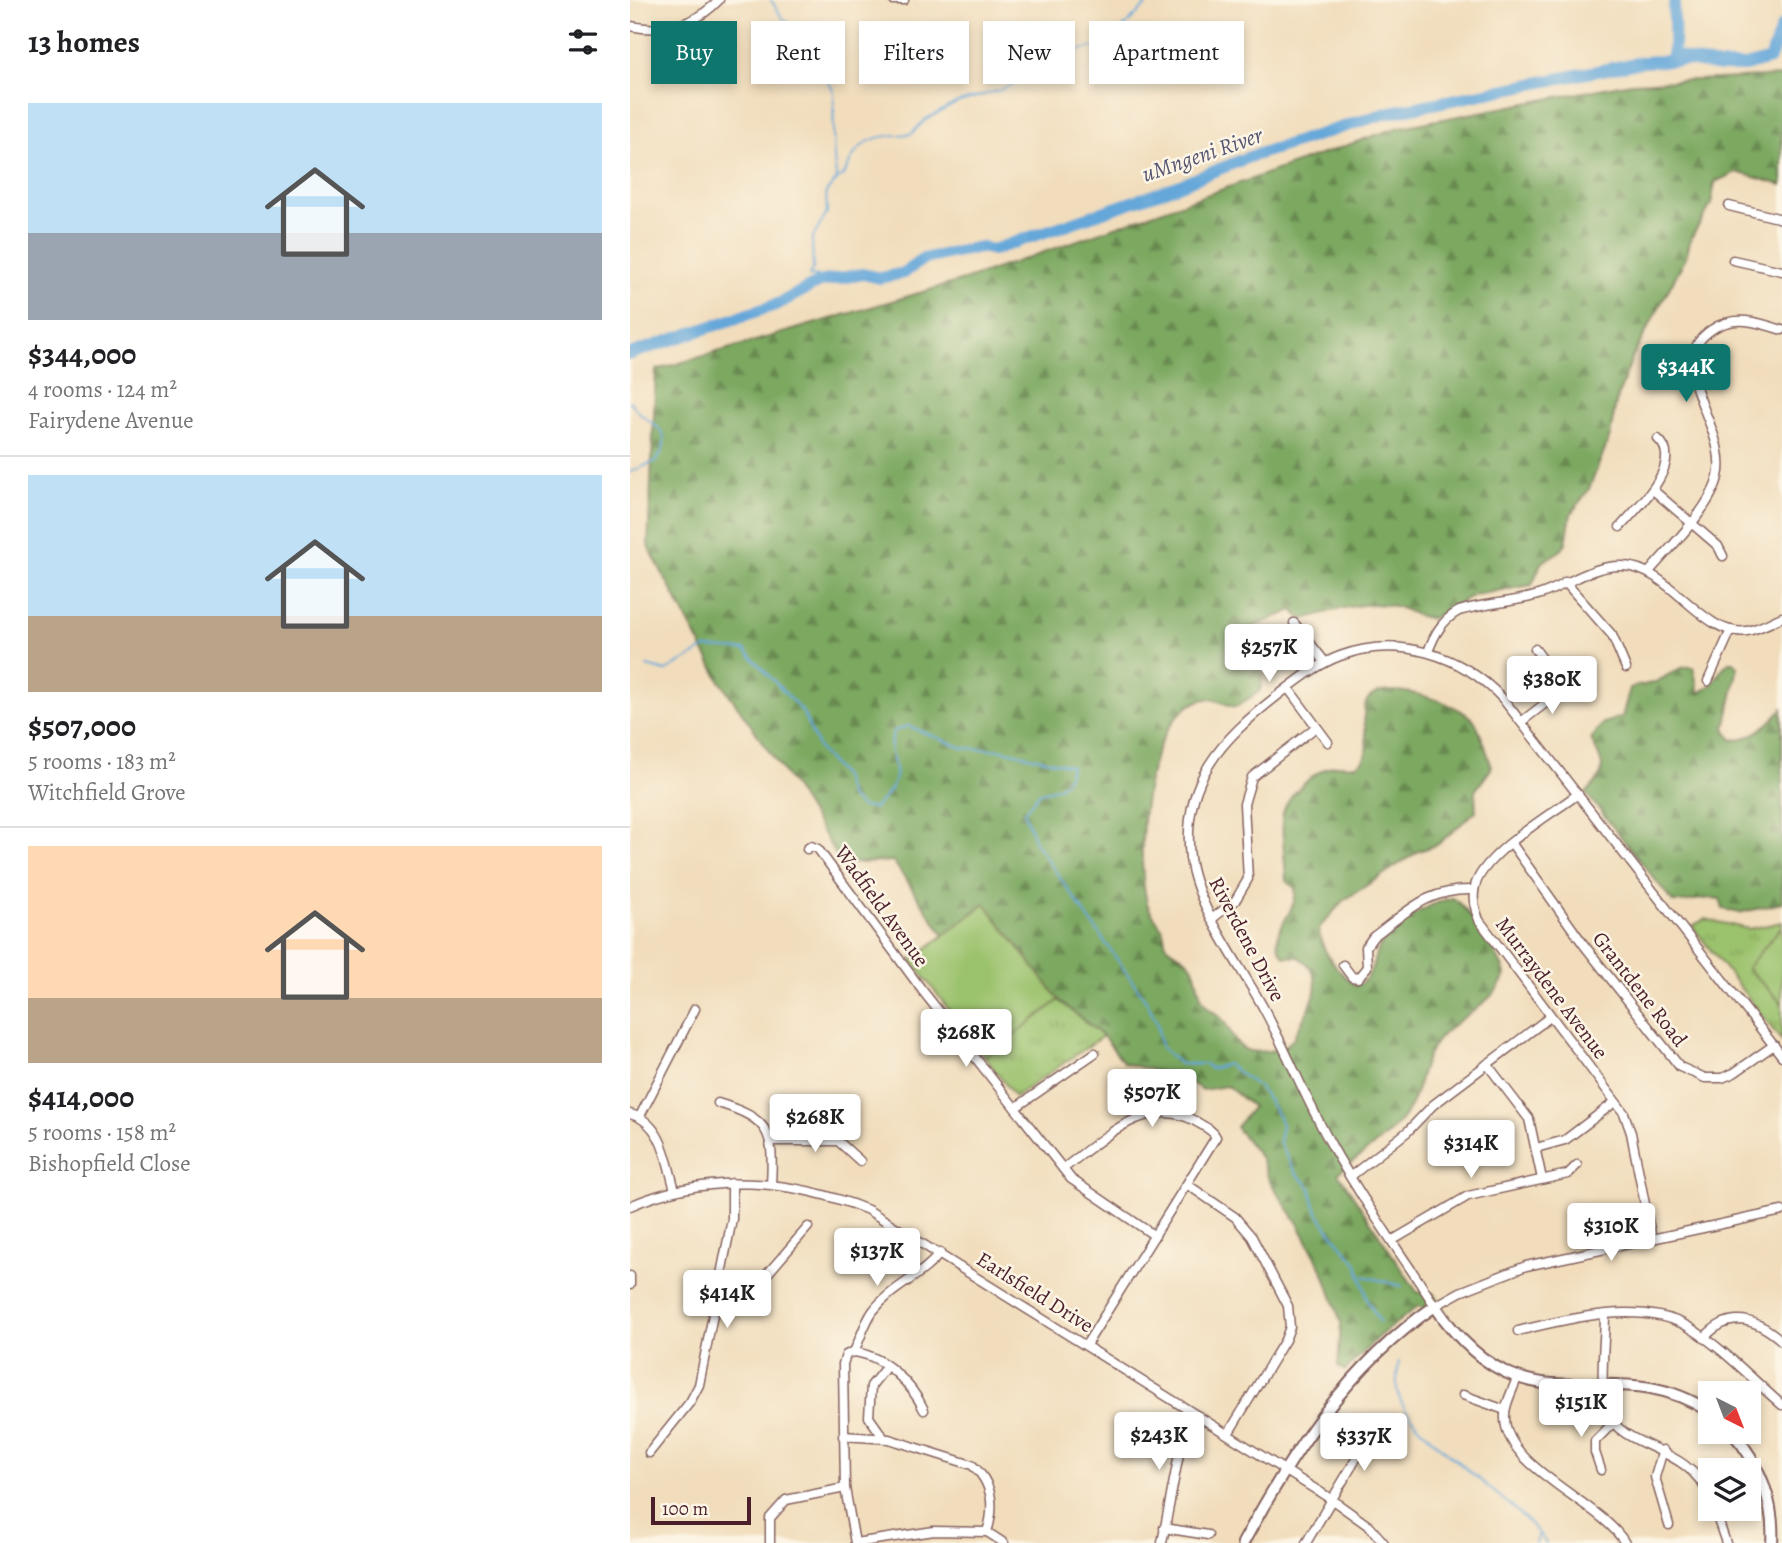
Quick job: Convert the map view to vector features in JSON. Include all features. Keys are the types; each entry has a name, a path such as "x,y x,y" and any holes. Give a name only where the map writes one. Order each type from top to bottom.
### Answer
{"street":[{"path":"630,26 653,29 677,26 704,15 719,0"},
{"path":"892,0 904,0"},
{"path":"1729,206 1782,219"},
{"path":"1733,260 1782,271"},
{"path":"1649,572 1714,490 1720,466 1718,440 1695,388 1693,351 1707,332 1735,320 1753,320 1782,330"},
{"path":"1620,527 1660,479 1665,454 1658,439"},
{"path":"1653,490 1718,546 1723,556"},
{"path":"1428,652 1436,632 1450,616 1459,611 1524,599 1606,567 1625,566 1649,572 1713,621 1731,630 1750,631 1782,617"},
{"path":"1565,582 1612,635 1626,668"},
{"path":"1294,622 1325,662"},
{"path":"1708,681 1715,672 1731,630"},
{"name":"Riverdene Drive","path":"1435,1306 1333,1149 1265,1010 1213,918 1195,880 1190,857 1189,827 1199,783 1221,745 1233,732 1288,688 1325,662 1367,649 1396,647 1428,652 1449,659 1484,680 1521,722 1782,1056"},
{"path":"1521,722 1567,691 1535,649"},
{"path":"1288,688 1328,742"},
{"path":"1213,918 1235,901 1248,879 1244,804 1252,777 1316,727"},
{"path":"1343,965 1352,977 1359,978 1367,967 1366,947 1373,937 1431,895 1453,889 1474,890 1486,865 1578,794"},
{"name":"Grantdene Road","path":"1512,844 1584,945 1680,1067 1705,1079 1723,1078 1774,1045"},
{"name":"Wadfield Avenue","path":"807,849 811,846 818,849 1015,1108 1080,1187 1155,1236"},
{"name":"Murraydene Avenue","path":"1474,890 1474,907 1479,920 1624,1114 1631,1133 1652,1240"},
{"path":"640,1116 695,1009"},
{"path":"1351,1176 1407,1132 1433,1104 1550,1017"},
{"path":"1015,1108 1095,1054"},
{"path":"1487,1064 1529,1119 1542,1179"},
{"path":"1536,1148 1565,1140 1615,1102"},
{"path":"718,1103 750,1114 772,1141 771,1184"},
{"path":"1064,1168 1118,1129 1139,1117 1161,1112 1187,1116 1216,1135 1188,1185 1086,1345"},
{"path":"630,1114 640,1116 661,1141 674,1191"},
{"path":"772,1141 838,1141 860,1161"},
{"path":"1393,1240 1454,1201 1568,1174 1577,1165"},
{"path":"649,1452 690,1402 699,1385 717,1306 732,1219 732,1183"},
{"name":"Earlsfield Drive","path":"630,1206 674,1191 732,1183 771,1184 815,1192 867,1210 1331,1499 1370,1527 1384,1543"},
{"path":"1188,1185 1245,1226 1290,1314 1285,1340 1227,1434"},
{"path":"1243,1543 1283,1471 1319,1418 1372,1356 1435,1306 1460,1292 1526,1266 1782,1211"},
{"path":"717,1306 732,1307 743,1302 808,1227"},
{"path":"940,1253 928,1270 916,1273 873,1311 854,1352 846,1356 843,1364 845,1488 855,1543 934,1531 987,1532 1004,1543"},
{"path":"630,1276 630,1285"},
{"path":"1435,1306 1451,1329 1479,1357 1517,1378 1553,1386 1644,1386 1664,1390 1698,1406"},
{"path":"1605,1315 1606,1407 1613,1423 1627,1435 1663,1450 1698,1480"},
{"path":"1518,1331 1574,1318 1605,1315 1659,1316 1687,1326 1704,1338 1782,1405"},
{"path":"1704,1338 1714,1327 1741,1319 1755,1322 1782,1341"},
{"path":"854,1352 872,1356 913,1388 924,1410"},
{"path":"883,1437 869,1416 872,1386 886,1367"},
{"path":"1517,1378 1505,1410 1508,1437 1519,1452 1611,1525 1625,1543"},
{"path":"1463,1395 1505,1410"},
{"path":"1161,1543 1179,1454 1199,1416"},
{"path":"1601,1469 1595,1452 1595,1441 1613,1423"},
{"path":"1306,1543 1372,1432"},
{"path":"844,1436 883,1437 963,1460 980,1472 992,1499 992,1514 987,1532"},
{"path":"1743,1444 1763,1481 1770,1505 1772,1543"},
{"path":"1663,1450 1655,1477 1669,1525"},
{"path":"770,1543 769,1518 786,1500 845,1488"},
{"path":"1718,1521 1726,1543"},
{"path":"1164,1528 1208,1535"}],"green space":[{"path":"1782,76 1782,185 1736,172 1715,182 1711,205 1691,238 1686,257 1632,358 1616,402 1610,436 1589,489 1571,514 1566,543 1560,551 1541,563 1532,585 1474,595 1431,619 1399,607 1371,604 1348,607 1302,620 1293,610 1238,633 1238,639 1263,674 1260,691 1236,707 1206,699 1181,712 1166,733 1154,760 1143,822 1143,881 1148,907 1164,933 1167,946 1192,966 1205,1004 1222,1019 1242,1048 1257,1052 1277,1049 1291,1042 1311,1005 1316,985 1309,966 1299,957 1286,957 1279,949 1279,932 1295,897 1295,888 1286,881 1282,826 1283,813 1290,798 1317,773 1332,766 1355,765 1362,761 1367,747 1364,711 1366,703 1370,697 1380,692 1408,692 1424,696 1466,714 1474,721 1489,759 1491,769 1475,791 1476,811 1438,844 1419,851 1343,901 1319,928 1326,953 1343,975 1356,986 1367,978 1380,946 1394,930 1422,910 1452,898 1483,934 1505,975 1485,1002 1447,1030 1433,1046 1412,1102 1398,1124 1338,1173 1417,1292 1434,1294 1448,1316 1418,1306 1378,1337 1345,1371 1338,1366 1341,1323 1324,1273 1299,1225 1269,1180 1261,1158 1236,1127 1253,1107 1227,1086 1203,1090 1181,1077 1124,1063 1103,1036 1059,1000 985,904 944,935 893,861 842,864 792,784 720,681 648,546 656,370 967,279 1396,128 1631,83"},
{"path":"1729,662 1734,662 1738,667 1725,729 1732,740 1747,737 1760,730 1782,709 1782,903 1739,913 1723,909 1720,899 1673,902 1586,793 1598,779 1602,768 1591,739 1603,723 1622,717 1630,688 1657,681 1682,668 1693,667 1699,693 1710,686"},
{"path":"985,904 1059,1000 985,1057 911,960"},
{"path":"1705,919 1749,929 1782,922 1782,926 1748,968 1782,1003 1782,1041 1692,926"},
{"path":"1782,926 1782,1003 1747,968"},
{"path":"1059,1000 1103,1036 1015,1097 985,1057"}],"waterway":[{"path":"771,0 783,19 806,35 834,91 833,147 837,180 826,192 827,213 812,239 813,268 809,276 837,278"},
{"path":"837,180 845,173 858,150 870,140 911,134 925,120 956,103 1000,90 1046,70 1080,50 1100,46 1118,38 1122,29 1151,0"},
{"path":"1675,0 1672,54 1686,59"},
{"name":"uMngeni River","path":"630,354 778,304 819,282 863,274 880,278 904,273 923,259 980,247 993,250 1175,187 1249,157 1387,113 1642,62 1688,60 1719,66 1745,66 1770,59 1782,26"},
{"path":"630,401 657,427 664,440 663,449 656,461 630,472"},
{"path":"647,666 666,671 706,648 745,650 802,711 819,749 843,777 849,796 861,807 874,808 887,794 896,775 891,752 894,731 908,726 963,748 1003,750 1071,766 1061,785 1040,792 1024,812 1035,842 1147,1002 1157,1023 1161,1047 1180,1064 1205,1064 1211,1069 1227,1064 1260,1088 1282,1125 1279,1142 1295,1172 1310,1187 1315,1207 1327,1227 1357,1264 1368,1301 1380,1322"},
{"path":"1360,1275 1402,1286"},
{"path":"1399,1362 1397,1389 1404,1406 1418,1425 1512,1507 1546,1543"},
{"path":"1536,1543 1539,1534"}]}
